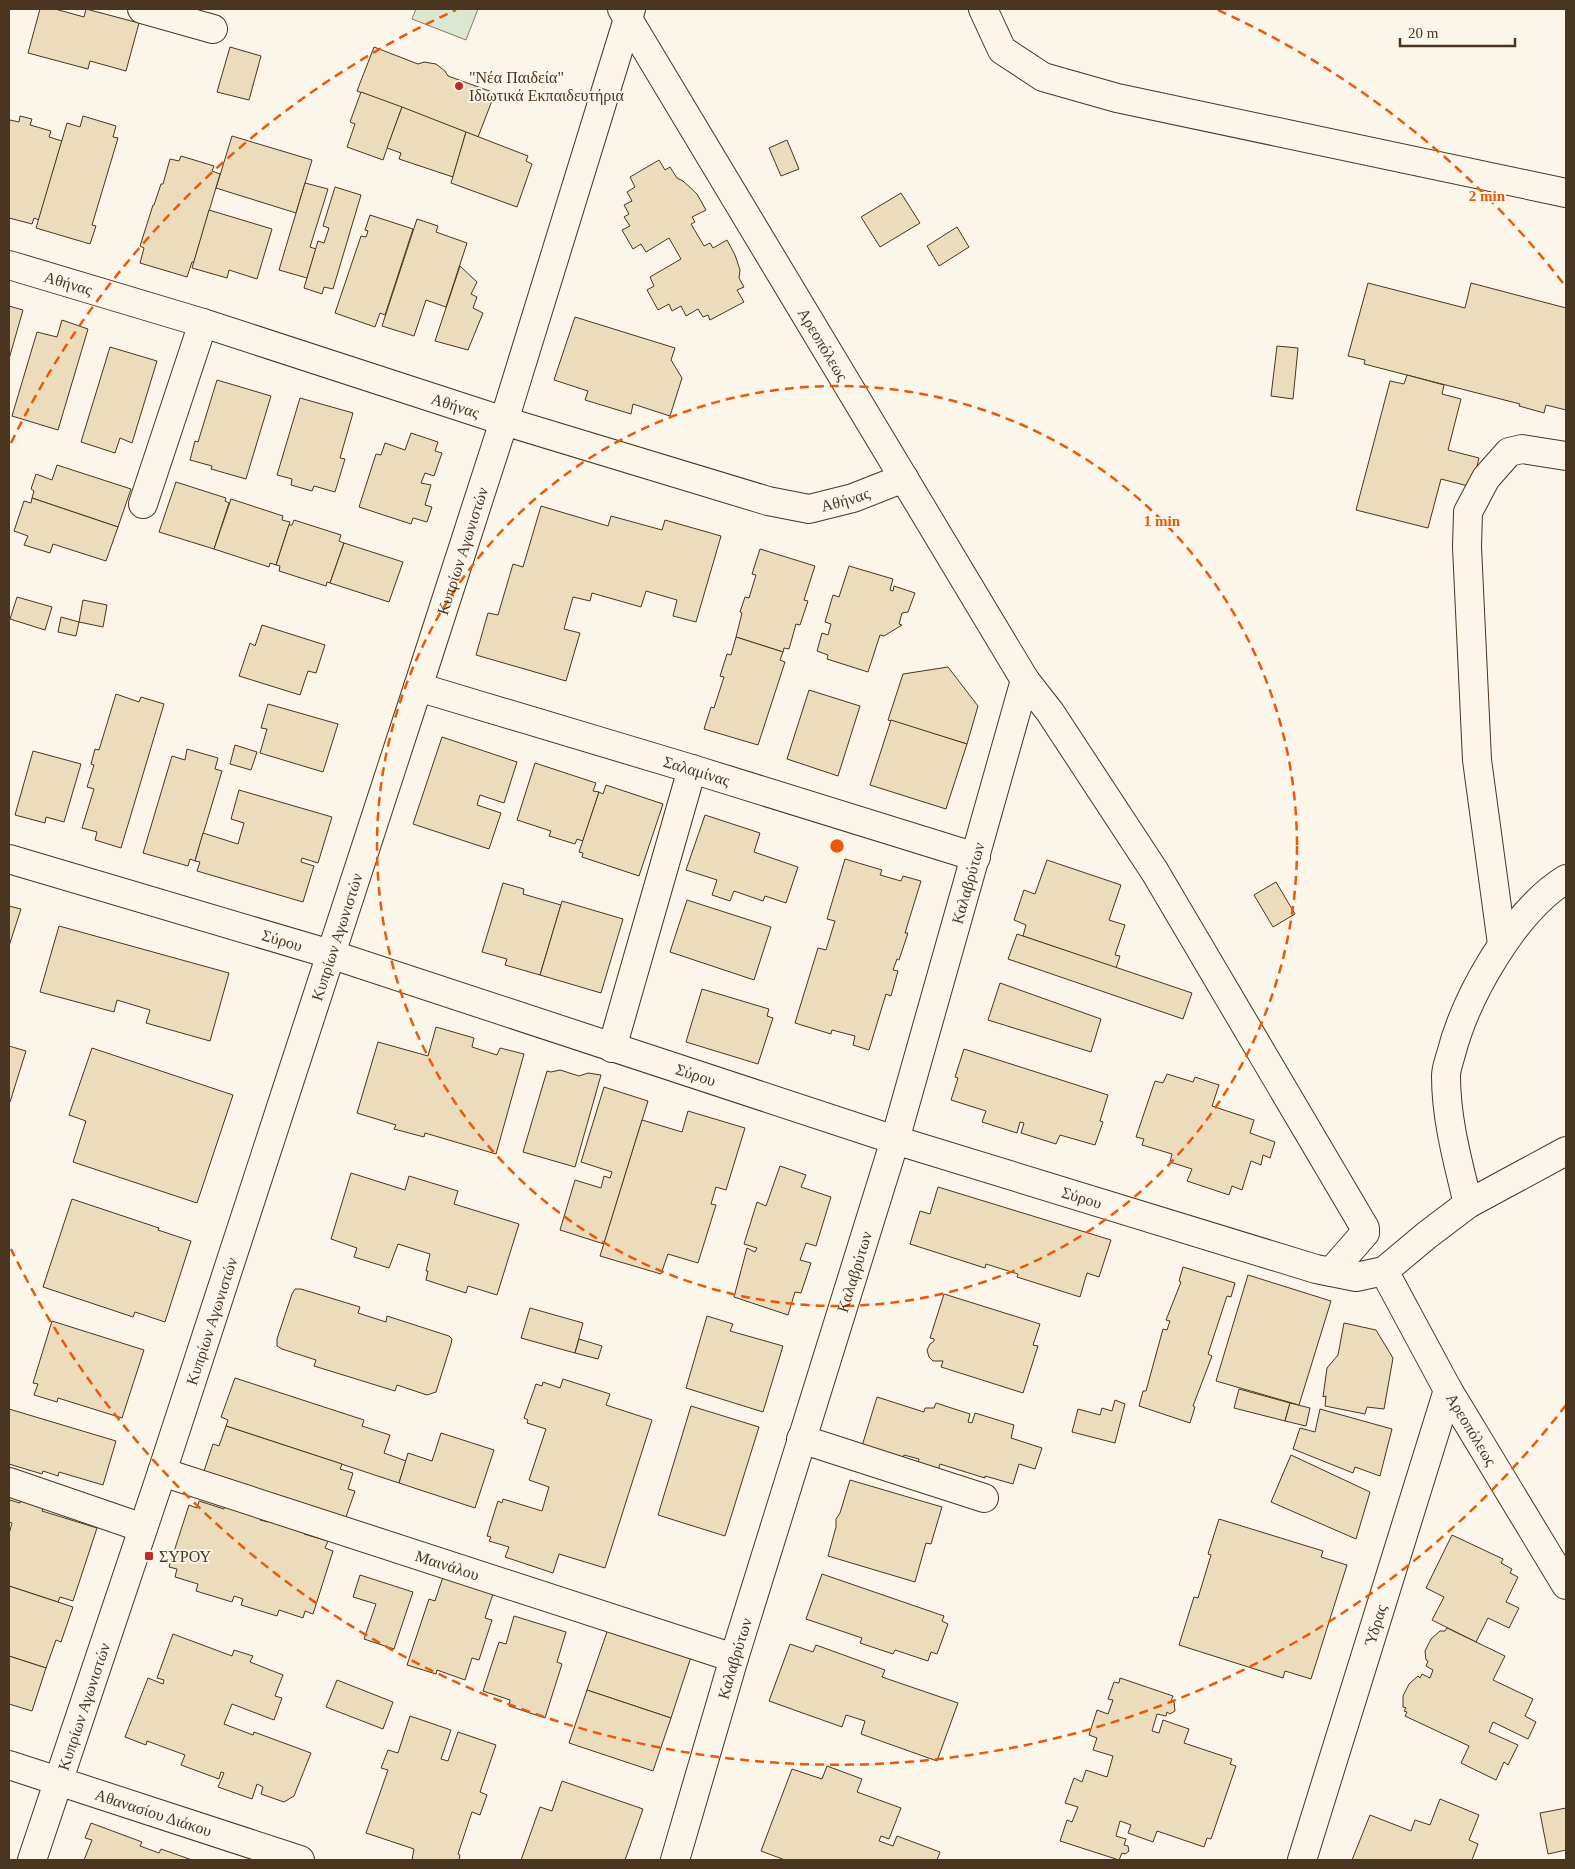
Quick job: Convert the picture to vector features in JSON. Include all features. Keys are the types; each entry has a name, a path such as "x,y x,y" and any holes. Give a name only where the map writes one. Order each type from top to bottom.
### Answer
{"street":[{"path":"142,9 213,29"},
{"path":"983,9 1002,50 1043,77 1117,98 1566,193"},
{"name":"Κυπρίων Αγωνιστών","path":"32,1860 57,1780 162,1472 504,421 627,12"},
{"name":"Αρεοπόλεως","path":"627,12 1025,680 1050,712 1155,872 1365,1228 1365,1233 1331,1272"},
{"name":"Αθήνας","path":"9,265 202,323 504,421 768,501 809,508 853,498 904,478"},
{"path":"143,504 202,323"},
{"path":"1502,944 1478,760 1467,547 1468,512 1486,478 1509,452 1522,449 1566,456"},
{"name":"Καλαβρύτων","path":"675,1860 734,1658 895,1140 1025,680"},
{"name":"Σαλαμίνας","path":"418,687 976,857"},
{"path":"612,1048 692,769"},
{"name":"Σύρου","path":"9,859 330,954 895,1140 1316,1269 1356,1277 1384,1271"},
{"path":"1468,1204 1450,1130 1446,1074 1457,1029 1502,944 1525,916 1554,886 1566,879"},
{"path":"1384,1271 1468,1204 1566,1151"},
{"name":"Αρεοπόλεως","path":"1384,1271 1448,1390 1566,1585"},
{"name":"Ύδρας","path":"1302,1860 1448,1390"},
{"path":"801,1439 984,1498"},
{"name":"Μαινάλου","path":"162,1472 734,1658"},
{"path":"9,1482 143,1528"},
{"name":"Αθανασίου Διάκου","path":"9,1765 300,1860"}],"green space":[{"path":"416,9 478,9 466,40 412,19"}],"building":[{"path":"40,9 55,9 84,17 86,9 139,23 126,71 90,61 88,69 28,53"},
{"path":"230,47 261,56 249,100 217,92"},
{"path":"374,47 418,64 424,62 436,64 448,76 495,93 478,137 357,91"},
{"path":"361,92 402,107 383,160 347,147 355,124 350,122"},
{"path":"402,107 466,132 453,177 399,159 401,153 387,148"},
{"path":"20,116 32,119 30,125 51,131 49,137 62,141 39,220 34,218 32,224 9,218 9,125 10,120 19,122"},
{"path":"83,116 116,126 113,137 118,138 92,225 96,226 90,244 36,228 67,123 80,127"},
{"path":"466,132 528,156 526,161 532,164 517,207 451,183"},
{"path":"232,136 312,160 296,213 216,188"},
{"path":"787,140 799,169 781,176 769,148"},
{"path":"181,156 214,166 212,171 220,174 194,262 192,262 187,277 140,263 144,248 140,246 153,205 161,184 163,184 170,159 179,161"},
{"path":"659,160 665,170 670,167 677,178 697,194 706,210 692,217 695,222 691,224 704,246 710,243 713,248 727,240 740,270 739,278 744,287 737,290 744,302 710,320 708,315 703,317 698,309 686,316 681,306 672,311 669,304 658,310 647,290 654,286 650,277 681,259 669,238 646,252 641,244 633,249 622,230 630,226 624,217 629,214 624,205 632,201 627,192 635,187 630,177"},
{"path":"305,183 328,189 310,247 316,249 307,278 279,270"},
{"path":"335,187 361,195 333,289 324,287 322,294 304,288 318,241 324,243 329,228 323,226"},
{"path":"901,193 920,223 880,247 861,217"},
{"path":"209,210 272,229 257,279 229,270 227,278 192,268"},
{"path":"370,215 413,229 385,315 380,313 375,327 335,313 361,236 366,237 368,231 365,230"},
{"path":"417,219 438,226 436,232 467,243 446,307 426,300 414,336 382,326"},
{"path":"957,227 969,247 939,266 927,246"},
{"path":"460,266 477,282 471,294 477,297 473,308 483,313 468,350 435,341"},
{"path":"1368,283 1465,308 1471,283 1566,308 1566,410 1546,405 1544,413 1519,406 1520,404 1364,364 1365,360 1348,356"},
{"path":"9,306 23,310 9,359"},
{"path":"575,317 675,348 671,360 682,378 670,416 633,404 631,414 585,400 588,391 554,380"},
{"path":"62,320 88,329 58,430 12,416 37,332 57,337"},
{"path":"1277,346 1298,348 1293,399 1271,396"},
{"path":"110,347 157,361 132,443 120,438 115,453 81,442"},
{"path":"1407,375 1444,385 1442,394 1461,399 1448,450 1479,458 1472,487 1441,479 1428,528 1356,510 1390,381 1404,384"},
{"path":"217,380 271,396 246,479 211,469 212,466 190,460 195,441 198,442"},
{"path":"300,398 353,413 340,458 345,459 335,492 314,486 312,491 291,485 292,479 277,475"},
{"path":"411,433 438,442 435,451 442,453 434,476 425,473 421,483 431,485 425,505 432,507 427,522 413,518 411,524 359,507 376,454 381,455 385,443 405,450"},
{"path":"57,465 131,489 118,527 32,498 34,491 31,489 36,474 52,480"},
{"path":"176,482 226,498 225,501 229,503 214,549 159,532"},
{"path":"32,498 118,527 106,561 53,544 50,553 24,545 28,536 14,531 24,501 31,503"},
{"path":"231,499 283,516 282,520 290,522 276,565 270,563 269,567 214,549"},
{"path":"541,506 608,526 611,516 662,530 665,520 721,536 696,622 673,616 677,600 646,591 641,607 592,593 590,601 573,597 564,629 580,633 566,681 476,655 488,613 498,615 513,564 523,567"},
{"path":"294,520 341,535 339,541 344,543 330,583 327,582 326,586 279,571 280,566 276,565 289,525 292,525"},
{"path":"344,543 403,562 389,602 330,583"},
{"path":"760,549 815,566 804,600 808,601 800,625 796,624 789,649 784,648 783,652 736,637 742,613 740,612 745,597 749,598 756,575 752,574"},
{"path":"849,566 893,579 890,590 893,591 894,586 915,593 908,612 902,613 899,624 902,625 884,636 880,635 868,672 827,659 828,655 817,651 822,633 828,635 831,624 825,622 833,595 839,597"},
{"path":"17,597 52,607 45,630 10,619"},
{"path":"83,600 107,605 103,627 79,622"},
{"path":"61,617 79,622 76,636 58,632"},
{"path":"262,625 325,645 316,673 308,671 300,695 239,676 250,643 255,646"},
{"path":"736,637 783,652 780,660 785,662 758,745 704,729 711,707 714,708 724,677 720,676 727,654 731,655"},
{"path":"948,667 978,706 967,744 888,720 903,674"},
{"path":"809,690 860,706 838,776 787,759"},
{"path":"116,694 139,702 141,697 164,704 121,848 95,840 97,832 82,828 94,789 87,787 94,765 91,764 95,749 99,750"},
{"path":"268,704 338,724 323,772 260,753 267,729 261,728"},
{"path":"891,720 967,744 946,809 870,785"},
{"path":"442,737 517,762 504,803 480,795 477,805 501,813 489,849 413,824"},
{"path":"235,745 257,752 251,770 230,764"},
{"path":"187,749 218,758 215,769 222,771 195,861 190,859 188,866 143,853 172,756 185,760"},
{"path":"33,751 81,764 64,822 46,817 45,823 15,815"},
{"path":"535,763 596,783 593,791 599,792 583,841 577,839 575,844 549,836 551,831 517,820"},
{"path":"606,785 663,804 639,876 582,857 583,853 579,852 599,792 603,794"},
{"path":"239,790 332,817 318,863 302,858 301,862 314,866 303,902 197,871 200,862 195,861 203,833 238,844 244,823 231,819"},
{"path":"705,815 760,833 754,852 798,867 786,903 765,896 763,901 734,891 730,901 712,895 717,880 686,870"},
{"path":"845,859 882,870 880,875 901,881 903,876 921,881 905,933 908,933 899,960 897,959 893,970 898,971 891,996 886,994 869,1050 853,1045 855,1036 832,1030 831,1034 795,1023 818,948 826,950 835,921 827,919"},
{"path":"1047,860 1121,885 1109,920 1125,925 1115,955 1120,956 1116,968 1023,936 1026,925 1014,920 1024,890 1035,894"},
{"path":"1276,882 1295,914 1273,927 1254,895"},
{"path":"503,883 524,889 523,894 561,905 540,975 505,965 507,959 482,952"},
{"path":"687,900 771,927 754,980 670,952"},
{"path":"562,901 623,919 601,993 540,975"},
{"path":"9,906 21,909 9,946"},
{"path":"59,926 229,973 210,1041 146,1023 150,1010 117,1000 114,1012 40,992"},
{"path":"1017,934 1192,993 1183,1019 1008,959"},
{"path":"1000,983 1101,1019 1091,1052 988,1020"},
{"path":"702,989 769,1009 767,1016 773,1018 758,1064 686,1042"},
{"path":"436,1027 474,1038 472,1047 497,1055 500,1048 524,1054 496,1154 425,1133 424,1137 394,1129 396,1125 357,1113 378,1042 428,1056"},
{"path":"9,1046 26,1051 10,1102 9,1102"},
{"path":"92,1048 233,1095 197,1203 73,1162 86,1121 69,1115"},
{"path":"964,1049 1108,1095 1100,1121 1103,1122 1095,1145 1060,1135 1056,1144 1021,1133 1024,1123 1020,1122 1017,1133 982,1122 986,1111 951,1100 958,1078 955,1077"},
{"path":"560,1070 579,1076 588,1073 601,1075 575,1167 523,1152 547,1071"},
{"path":"1167,1074 1193,1082 1195,1077 1219,1085 1212,1106 1254,1120 1250,1133 1275,1142 1270,1158 1263,1155 1261,1165 1251,1161 1242,1190 1232,1186 1229,1195 1187,1181 1192,1169 1170,1162 1172,1154 1142,1145 1144,1139 1136,1137 1155,1081 1163,1083"},
{"path":"604,1087 648,1101 604,1244 560,1230 575,1180 601,1188 604,1176 610,1178 612,1172 581,1162"},
{"path":"688,1111 745,1128 726,1190 716,1187 711,1204 716,1205 698,1263 668,1254 661,1274 600,1256 642,1120 682,1132"},
{"path":"780,1166 806,1175 801,1187 831,1197 816,1246 806,1243 800,1260 811,1263 801,1293 795,1292 788,1315 734,1297 747,1248 755,1252 757,1248 744,1244 757,1202 766,1206"},
{"path":"351,1173 405,1190 409,1176 458,1191 454,1204 519,1224 497,1295 468,1286 466,1293 426,1280 430,1254 398,1244 389,1268 354,1257 357,1248 331,1239"},
{"path":"938,1187 1111,1240 1099,1277 1087,1273 1080,1297 1017,1277 1018,1274 986,1264 985,1268 910,1244 920,1211 930,1214"},
{"path":"72,1199 159,1228 158,1230 191,1241 165,1322 135,1312 133,1317 43,1287"},
{"path":"1183,1267 1235,1283 1231,1297 1227,1296 1208,1354 1212,1356 1193,1406 1195,1407 1190,1423 1139,1406 1143,1391 1146,1391 1163,1329 1167,1330 1170,1321 1166,1320 1181,1282 1179,1281"},
{"path":"1248,1275 1331,1301 1299,1405 1216,1381"},
{"path":"295,1289 301,1289 360,1307 358,1313 386,1322 387,1316 449,1336 452,1339 451,1344 436,1392 427,1395 397,1385 395,1391 314,1366 316,1360 277,1346 277,1339"},
{"path":"944,1294 1040,1324 1033,1345 1038,1346 1023,1393 941,1367 943,1361 933,1361 929,1357 927,1350 934,1341 934,1339 930,1338"},
{"path":"530,1308 583,1323 575,1353 521,1338"},
{"path":"707,1316 733,1324 730,1331 783,1346 763,1412 686,1388"},
{"path":"52,1321 144,1350 122,1418 58,1398 57,1402 34,1395 38,1384 33,1383"},
{"path":"1344,1323 1376,1330 1393,1358 1384,1409 1367,1407 1365,1414 1325,1406 1326,1396 1323,1397 1327,1368 1338,1355"},
{"path":"579,1339 602,1346 598,1359 575,1353"},
{"path":"235,1378 364,1420 362,1426 390,1435 384,1453 406,1461 399,1483 226,1426 228,1420 221,1417"},
{"path":"563,1379 610,1394 606,1405 652,1420 605,1568 559,1554 553,1573 505,1557 509,1547 489,1541 491,1537 487,1536 498,1501 502,1503 503,1499 542,1511 549,1487 529,1480 546,1429 527,1423 528,1420 524,1418 536,1384 542,1386 543,1382 560,1388"},
{"path":"1239,1389 1290,1403 1285,1421 1234,1408"},
{"path":"877,1397 924,1412 925,1408 934,1408 936,1403 970,1414 968,1422 972,1423 975,1413 1014,1425 1011,1438 1042,1448 1035,1469 1019,1464 1013,1484 985,1476 985,1478 940,1464 936,1478 917,1466 919,1459 904,1455 903,1458 862,1446"},
{"path":"1115,1400 1125,1404 1115,1443 1072,1432 1078,1409 1100,1415 1102,1408 1112,1411"},
{"path":"1290,1403 1310,1408 1306,1426 1285,1421"},
{"path":"691,1406 759,1427 725,1536 658,1515"},
{"path":"9,1409 116,1441 103,1485 59,1472 58,1476 43,1471 42,1474 9,1464"},
{"path":"1320,1409 1392,1429 1380,1476 1355,1467 1353,1473 1293,1449 1300,1428 1315,1432"},
{"path":"226,1426 342,1464 340,1469 353,1473 348,1489 355,1491 346,1517 204,1471 213,1444 219,1446"},
{"path":"441,1433 494,1450 475,1508 399,1483 408,1453 432,1461"},
{"path":"1291,1455 1370,1492 1356,1539 1271,1502"},
{"path":"850,1480 942,1507 931,1544 926,1543 915,1582 828,1556 836,1527 836,1519 840,1513"},
{"path":"22,1498 44,1505 42,1511 97,1528 73,1601 60,1597 58,1602 9,1586 9,1534 12,1523 9,1522 9,1504 10,1500 20,1503"},
{"path":"199,1501 224,1509 226,1503 262,1514 260,1520 268,1522 270,1518 305,1529 304,1534 328,1541 325,1548 333,1551 313,1614 305,1611 303,1618 279,1610 277,1616 241,1605 243,1599 234,1596 232,1602 196,1591 198,1584 175,1577 177,1569 169,1567 189,1505 197,1508"},
{"path":"1219,1519 1323,1551 1321,1557 1347,1565 1311,1679 1285,1671 1283,1678 1179,1645 1194,1597 1198,1598 1211,1555 1208,1554"},
{"path":"1452,1535 1503,1559 1501,1563 1512,1569 1510,1573 1518,1577 1506,1602 1519,1608 1509,1628 1488,1618 1476,1642 1432,1620 1444,1597 1426,1588"},
{"path":"444,1574 494,1591 485,1618 492,1620 479,1660 472,1658 465,1680 437,1670 436,1674 407,1665 429,1599 435,1601"},
{"path":"822,1574 944,1616 942,1621 948,1624 937,1654 931,1652 928,1661 895,1650 893,1654 860,1643 862,1638 806,1619"},
{"path":"360,1575 413,1592 394,1649 364,1639 376,1604 353,1597"},
{"path":"9,1586 73,1607 61,1642 56,1640 46,1668 9,1656"},
{"path":"514,1616 566,1632 557,1662 562,1664 545,1718 509,1706 510,1700 483,1691 499,1642 506,1644"},
{"path":"1447,1628 1505,1656 1493,1680 1533,1699 1525,1716 1536,1722 1528,1739 1493,1722 1489,1732 1518,1745 1508,1765 1504,1762 1496,1780 1461,1763 1469,1746 1405,1716 1407,1712 1404,1711 1406,1708 1403,1707 1403,1696 1409,1684 1418,1676 1420,1678 1422,1674 1430,1678 1433,1670 1426,1666 1428,1661 1426,1660 1425,1651 1431,1639"},
{"path":"608,1629 691,1657 671,1718 587,1690"},
{"path":"173,1634 232,1656 234,1650 253,1656 250,1662 283,1675 275,1696 282,1698 274,1720 232,1704 224,1724 253,1735 254,1732 311,1753 294,1796 284,1802 261,1794 263,1787 257,1784 252,1799 218,1787 224,1773 221,1772 219,1779 181,1765 185,1755 147,1741 146,1745 125,1737 148,1678 163,1684 164,1680 157,1678"},
{"path":"790,1644 813,1652 816,1645 885,1670 882,1677 958,1703 937,1761 861,1734 865,1721 846,1715 842,1727 769,1701"},
{"path":"9,1656 46,1668 32,1711 9,1704"},
{"path":"1120,1678 1173,1696 1171,1701 1174,1702 1175,1711 1170,1714 1167,1712 1166,1716 1157,1714 1152,1731 1159,1733 1163,1720 1189,1729 1184,1743 1232,1759 1230,1764 1236,1766 1211,1839 1207,1838 1204,1847 1157,1831 1153,1842 1128,1833 1131,1825 1120,1821 1116,1836 1126,1839 1124,1845 1128,1846 1129,1851 1125,1854 1122,1853 1119,1860 1060,1841 1067,1820 1072,1822 1078,1807 1065,1803 1074,1778 1082,1782 1086,1770 1107,1777 1113,1756 1093,1750 1097,1738 1089,1735 1097,1710 1108,1714 1113,1700 1108,1699 1114,1682 1119,1683"},
{"path":"337,1680 393,1702 383,1729 326,1707"},
{"path":"587,1690 671,1718 653,1771 569,1743"},
{"path":"410,1716 451,1730 441,1759 448,1761 458,1732 496,1745 480,1792 487,1795 480,1815 472,1812 458,1854 460,1855 459,1860 412,1860 414,1849 366,1833 388,1770 381,1768 388,1750 398,1753"},
{"path":"827,1766 862,1779 857,1792 901,1808 889,1839 881,1836 879,1841 893,1846 897,1836 940,1852 937,1860 785,1860 761,1851 792,1769 822,1779"},
{"path":"562,1781 643,1809 625,1860 521,1860 540,1807 552,1811"},
{"path":"1440,1799 1479,1815 1469,1840 1478,1844 1472,1860 1352,1860 1370,1815 1411,1831 1415,1820 1430,1825"},
{"path":"1566,1808 1566,1850 1548,1854 1540,1813"},
{"path":"91,1823 142,1842 140,1846 159,1853 161,1849 192,1860 84,1860 92,1840 85,1838"}],"place":[{"name":"\"Νέα Παιδεία\" Ιδιωτικά Εκπαιδευτήρια","path":"459,86"},
{"name":"ΣΥΡΟΥ","path":"149,1556"}]}
